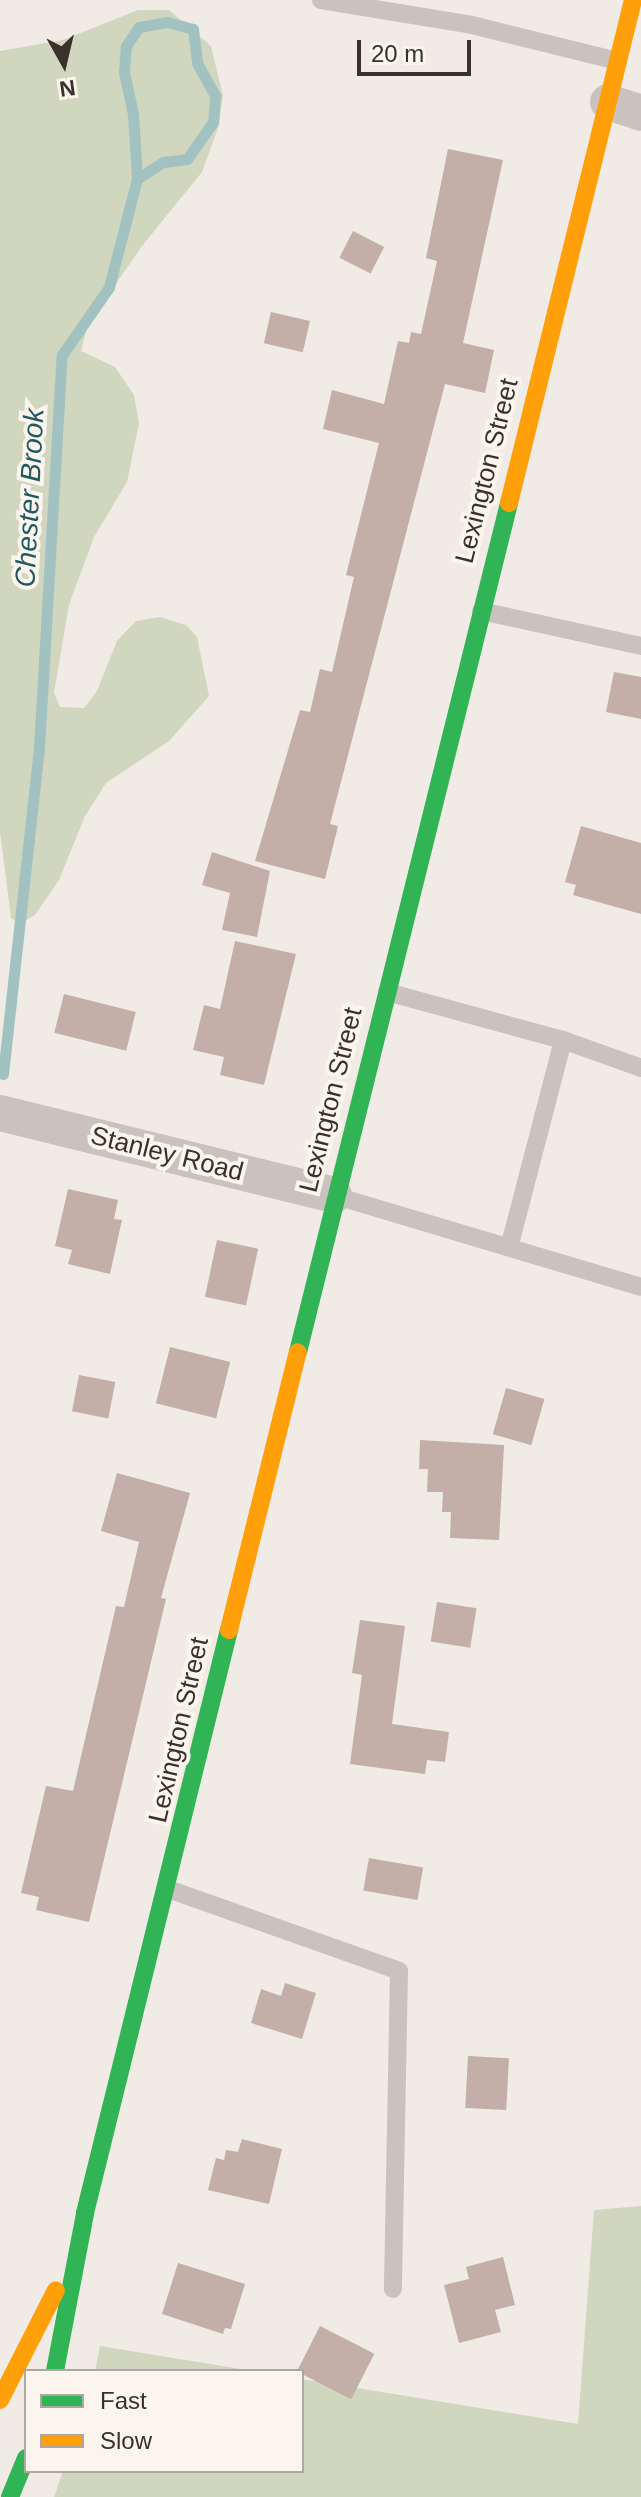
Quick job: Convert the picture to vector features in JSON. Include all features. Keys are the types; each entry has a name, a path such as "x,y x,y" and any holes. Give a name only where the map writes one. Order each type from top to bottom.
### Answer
{"main road":[{"name":"Lexington Street","path":"55,2369 85,2213 168,1889 334,1195 479,610 624,108 618,61 633,0"},
{"name":"Lexington Street","path":"0,2400 58,2286 85,2213"},
{"path":"10,2497 24,2463"}],"street":[{"name":"Stanley Road","path":"0,1113 334,1195"}],"lane":[{"path":"321,0 472,25 618,61"},
{"path":"479,610 641,646"},
{"path":"384,991 563,1040 641,1068"},
{"path":"510,1244 563,1040"},
{"path":"334,1195 510,1244 641,1287"},
{"path":"168,1889 399,1971 393,2289"}],"green space":[{"path":"138,10 169,10 211,46 223,96 218,128 202,172 142,246 88,324 81,351 115,367 134,395 139,423 127,482 94,537 69,605 54,693 60,707 84,708 97,691 117,641 136,621 160,617 186,625 197,637 209,696 169,741 106,783 85,816 59,880 35,915 20,924 11,918 0,832 0,51 63,40"},
{"path":"641,2206 641,2497 54,2497 62,2473 304,2473 304,2379 578,2424 594,2210"},
{"path":"100,2346 241,2369 95,2369"}],"building":[{"path":"448,149 503,160 463,343 494,350 485,393 445,384 330,824 338,826 325,879 255,861 300,710 310,712 320,669 332,672 354,577 346,575 379,443 323,429 332,390 384,404 398,341 409,343 411,332 421,334 437,261 426,258"},
{"path":"353,231 384,247 371,274 339,258"},
{"path":"271,312 310,321 303,352 264,343"},
{"path":"614,672 641,677 641,719 606,712"},
{"path":"581,826 641,843 641,914 573,895 576,885 565,882"},
{"path":"212,852 270,871 257,937 222,930 230,893 202,885"},
{"path":"235,941 296,954 264,1085 220,1075 224,1057 193,1050 204,1005 220,1009"},
{"path":"64,994 136,1012 126,1051 54,1033"},
{"path":"68,1189 118,1200 114,1219 122,1220 110,1274 68,1264 72,1250 55,1246"},
{"path":"217,1240 258,1249 246,1305 205,1297"},
{"path":"170,1347 230,1362 216,1418 156,1403"},
{"path":"79,1375 115,1382 108,1418 72,1411"},
{"path":"506,1388 544,1399 531,1445 493,1434"},
{"path":"420,1440 504,1445 499,1540 450,1538 451,1512 442,1512 443,1492 427,1492 428,1469 419,1469"},
{"path":"117,1473 190,1493 161,1598 166,1599 89,1922 36,1910 39,1897 21,1893 46,1786 73,1791 116,1606 124,1607 139,1542 101,1531"},
{"path":"437,1602 477,1608 470,1648 431,1642"},
{"path":"360,1620 405,1626 392,1724 449,1732 445,1762 427,1760 425,1774 350,1764 362,1675 352,1673"},
{"path":"369,1858 423,1868 417,1900 363,1890"},
{"path":"285,1983 316,1993 302,2039 251,2023 261,1989 281,1996"},
{"path":"468,2056 509,2058 506,2110 465,2108"},
{"path":"242,2139 282,2149 269,2204 208,2190 216,2158 224,2160 226,2150 238,2152"},
{"path":"503,2257 515,2305 495,2310 501,2332 459,2343 444,2285 469,2279 466,2267"},
{"path":"178,2263 245,2284 231,2329 225,2328 223,2334 162,2314"},
{"path":"320,2326 374,2354 351,2399 304,2375 304,2369 298,2369"}],"waterway":[{"name":"Chester Brook","path":"3,1074 39,748 62,355 109,287 137,179 133,114 124,72 126,46 139,27 167,22 193,29 197,63 215,96 213,122 187,159 163,162 137,179"}],"traffic: fast":[{"path":"298,1352 509,503"},
{"path":"55,2369 85,2213 229,1630"},
{"path":"10,2497 24,2463"}],"traffic: slow":[{"path":"509,503 633,0"},
{"path":"229,1630 298,1352"},
{"path":"0,2400 56,2290"}]}
